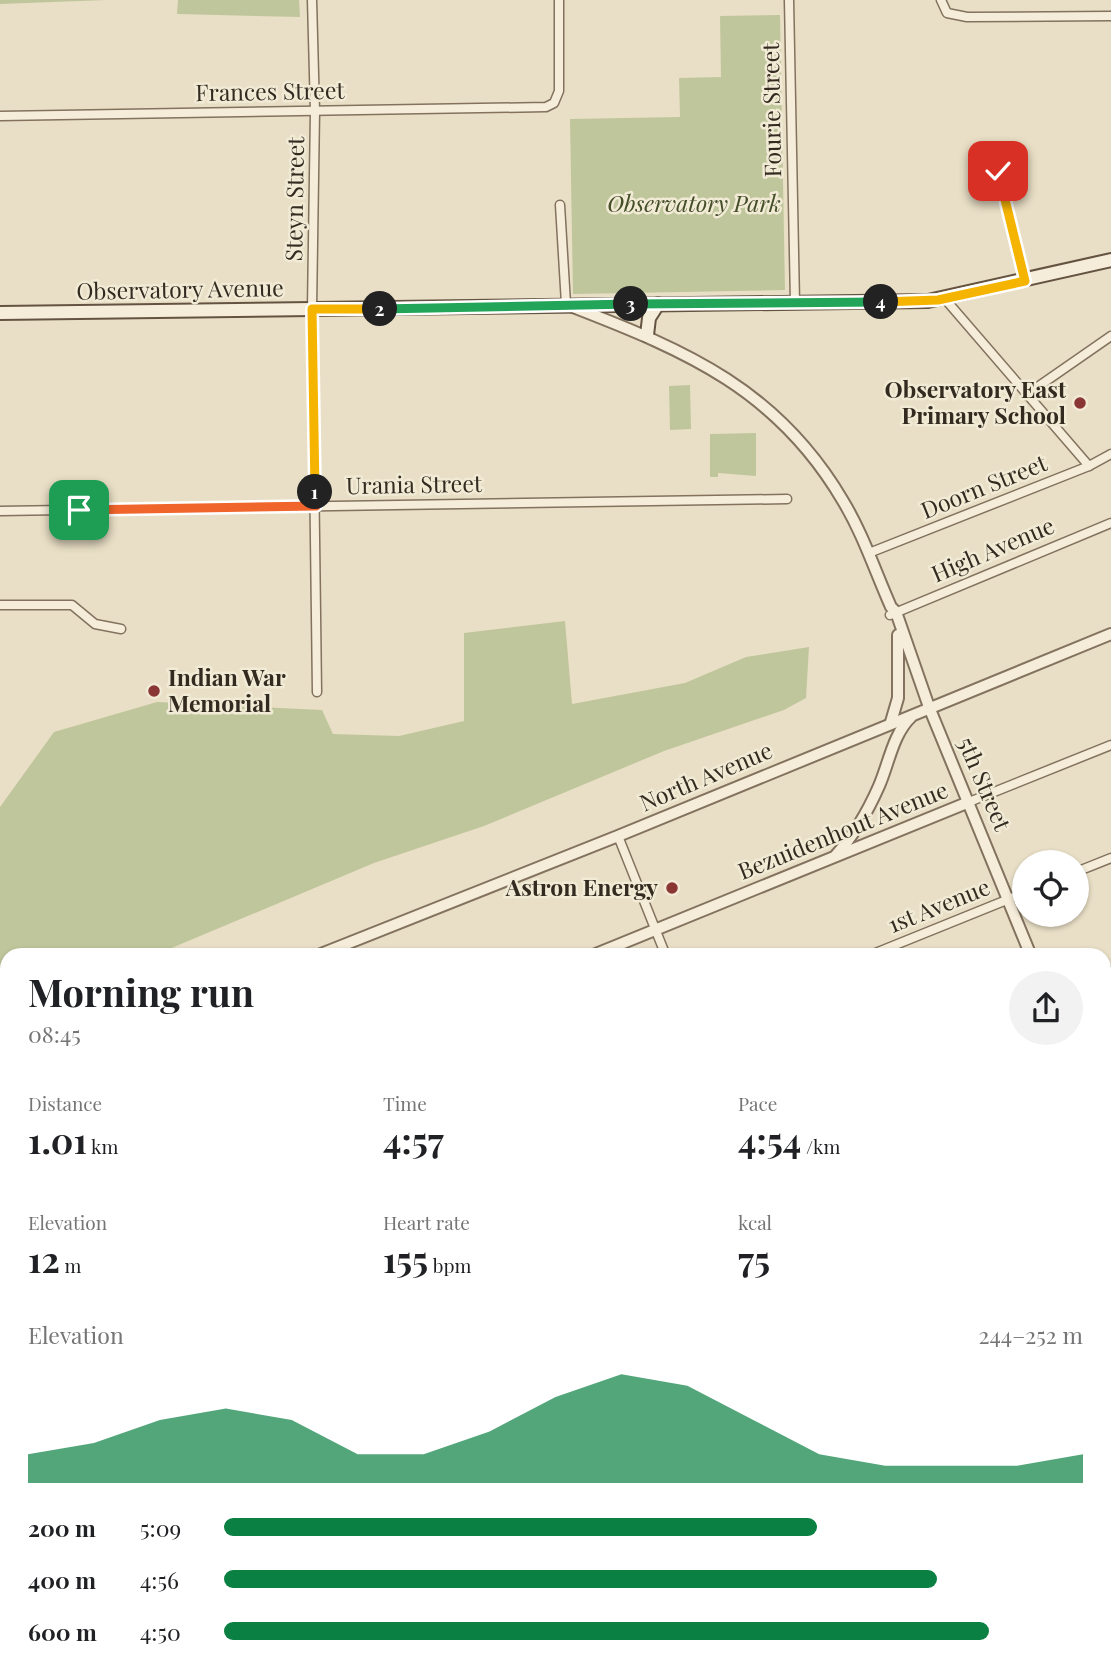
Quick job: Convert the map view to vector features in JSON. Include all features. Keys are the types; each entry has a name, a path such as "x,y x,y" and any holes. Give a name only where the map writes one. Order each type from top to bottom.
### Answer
{"main road":[{"name":"Observatory Avenue","path":"0,313 945,299 1111,260"},
{"path":"647,335 649,318 658,304"}],"street":[{"name":"Steyn Street","path":"312,0 315,111 312,309 317,692"},
{"name":"Frances Street","path":"0,116 552,105 559,91 559,0"},
{"name":"Fourie Street","path":"789,0 795,303"},
{"path":"941,0 947,13 967,17 1111,16"},
{"path":"998,171 1025,281"},
{"path":"560,205 566,304 647,335 709,366 776,418 812,457 843,499 869,553 892,611"},
{"path":"945,299 1089,466"},
{"path":"1026,395 1111,336"},
{"name":"Doorn Street","path":"869,553 1109,458"},
{"name":"Urania Street","path":"0,511 788,499"},
{"name":"High Avenue","path":"892,611 1111,523"},
{"path":"0,605 72,605 95,624 121,629"},
{"name":"5th Street","path":"892,611 898,635 914,667 1028,948"},
{"name":"5th Street","path":"892,611 914,657 914,667"},
{"name":"North Avenue","path":"336,948 1111,634"},
{"path":"891,722 898,698 898,635"},
{"path":"832,859 861,823 902,727 915,712"},
{"path":"877,728 887,731 896,740"},
{"name":"Bezuidenhout Avenue","path":"610,948 1111,745"},
{"path":"618,836 663,948"},
{"path":"1089,867 1111,858"},
{"name":"1st Avenue","path":"888,948 1012,898"}],"green space":[{"path":"0,0 107,0 0,4"},
{"path":"178,0 299,0 300,17 177,14"},
{"name":"Observatory Park","path":"780,15 785,290 573,294 570,119 680,117 679,78 721,77 720,16"},
{"path":"690,385 691,429 670,430 669,386"},
{"path":"756,433 756,476 718,473 718,477 710,477 710,434"},
{"path":"565,621 572,704 685,683 746,657 809,647 806,698 784,710 664,751 484,826 374,863 172,948 0,948 0,807 54,732 157,702 322,710 333,734 399,736 464,721 464,633"}],"place":[{"name":"Observatory East Primary School","path":"1080,403"},
{"name":"Indian War Memorial","path":"154,691"},
{"name":"Astron Energy","path":"672,888"}],"route":[{"path":"79,510 316,506 312,309 928,301 1025,281 998,171"}]}
